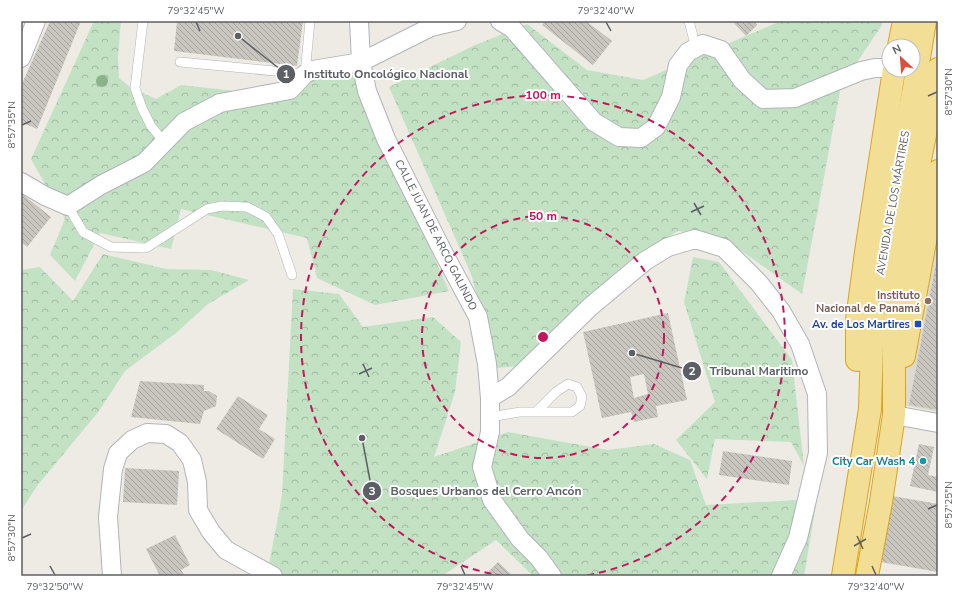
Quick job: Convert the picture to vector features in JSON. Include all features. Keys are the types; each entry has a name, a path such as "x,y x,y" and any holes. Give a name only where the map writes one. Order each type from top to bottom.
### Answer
{"highway":[{"path":"901,38 904,21"},
{"name":"AVENIDA DE LOS MÁRTIRES","path":"843,576 870,410 873,314 888,222 914,88 925,21"},
{"name":"AVENIDA DE LOS MÁRTIRES","path":"867,576 881,502 894,414 894,327 901,256 938,69"},
{"path":"858,483 857,320 893,78"},
{"path":"894,414 938,171"}],"street":[{"path":"21,58 36,21"},
{"name":"CALLE JUAN DE ARCO GALINDO","path":"359,21 361,62 367,91 386,139 443,252 478,317 487,364 490,398 490,432 482,467 492,500 520,539 539,558 552,576"},
{"path":"21,182 32,189 68,206 102,185 144,163 184,122 220,103 290,90 305,74 313,70 361,62 431,27 456,21"},
{"path":"500,21 512,28 594,122 619,137 641,138 656,127 671,97 678,65 688,52 703,44 721,50 742,80 763,99 795,98 861,71 881,68"},
{"path":"490,398 508,387 590,307 645,261 668,247 694,239 724,248 759,283 781,311 800,344 817,394 818,453 798,538 781,576"},
{"path":"894,414 938,422"},
{"path":"112,576 108,517 114,469 118,453 132,440 147,433 166,434 180,443 192,460 197,482 198,510 211,532 226,550 273,576"}],"lane":[{"path":"143,21 135,88 142,108 151,126 164,142"},
{"path":"180,62 305,74 310,21"},
{"path":"689,21 696,48"},
{"path":"68,206 83,232 111,247 146,248 207,209 222,206 247,207 266,217 278,234 292,275"},
{"path":"490,417 520,412 536,412 572,412 580,406 582,397 577,387 568,384 556,392 536,412"}],"shaded area":[{"name":"Instituto Nacional de Panamá","path":"938,198 938,412 898,404"}],"green space":[{"path":"94,21 121,21 118,57 119,78 131,88 156,99 181,85 280,96 322,70 351,70 449,291 375,305 317,278 307,238 181,209 171,249 100,233 75,281 50,255 65,219 31,159"},
{"path":"781,21 882,21 882,25 841,86 802,294 722,237 678,231 640,255 519,366 497,368 471,274 389,87 473,46 527,24 587,70 643,80"},
{"path":"103,254 166,269 211,270 249,280 208,304 176,333 125,371 99,411 37,486 21,511 21,270 40,267 73,301"},
{"path":"693,257 719,262 792,360 804,466 791,442 715,439 707,479 676,440 715,402 684,302"},
{"path":"293,289 339,294 363,327 433,317 461,342 455,392 434,457 508,432 608,450 654,444 690,460 706,505 817,499 804,576 533,576 496,540 442,576 267,576 282,495"}],"building":[{"path":"50,21 81,21 37,129 21,122 21,86"},
{"path":"177,21 303,21 297,66 174,51"},
{"path":"545,21 586,21 612,41 593,65 542,25"},
{"path":"732,21 754,21 757,25 746,36"},
{"path":"21,193 51,217 27,247 21,242"},
{"path":"937,258 938,259 938,410 909,405"},
{"path":"668,313 687,400 656,406 658,417 634,422 631,412 602,418 583,332","holes":["644,374 648,394 634,398 630,377"]},
{"path":"140,381 204,385 204,391 209,391 217,396 216,406 204,411 200,424 131,417"},
{"path":"238,396 268,415 259,429 275,439 263,459 216,429"},
{"name":"City Car Wash 4","path":"919,444 934,447 928,475 938,477 938,492 910,486"},
{"path":"723,451 792,461 789,485 719,475"},
{"path":"125,468 179,471 177,505 123,502"},
{"path":"887,495 938,504 938,572 875,561"},
{"path":"175,535 190,565 181,570 185,576 160,576 146,549"},
{"path":"498,562 513,576 484,576"}],"place":[{"name":"Instituto Oncológico Nacional","path":"238,36"},
{"name":"Instituto Nacional de Panamá","path":"928,301"},
{"name":"Av. de Los Martires","path":"918,324"},
{"name":"Tribunal Maritimo","path":"632,353"},
{"name":"Bosques Urbanos del Cerro Ancón","path":"362,438"},
{"name":"City Car Wash 4","path":"923,461"}]}
